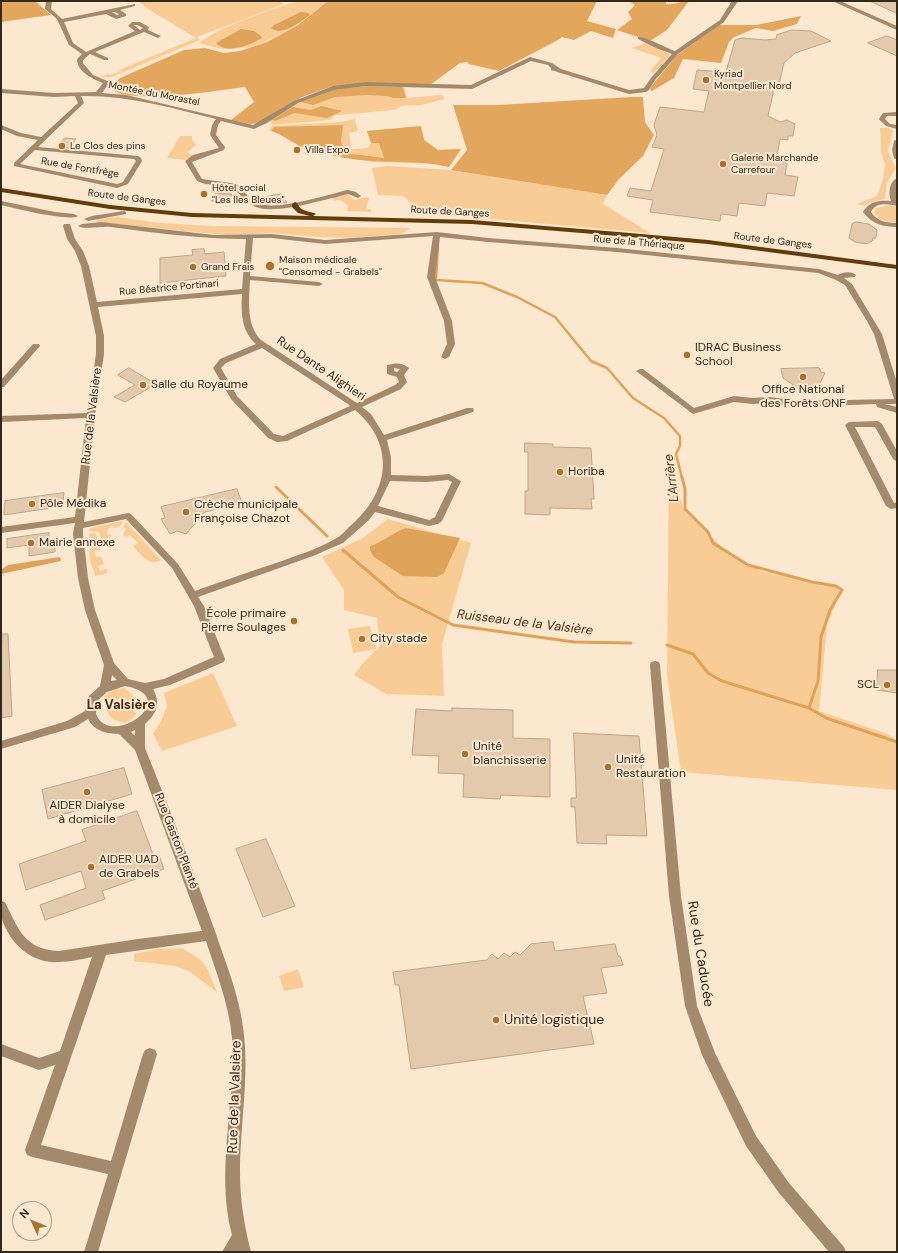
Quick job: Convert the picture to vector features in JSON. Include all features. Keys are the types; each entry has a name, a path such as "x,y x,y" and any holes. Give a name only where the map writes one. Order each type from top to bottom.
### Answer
{"main road":[{"name":"Route de Ganges","path":"1,190 110,207 158,212 232,216 472,222 630,235 708,242 897,267"},
{"name":"Route de Ganges","path":"1,196 124,213 232,222 454,227 668,244 795,259 897,274"},
{"path":"295,204 296,209 303,213 332,215 339,218"}],"street":[{"path":"50,1 48,9 58,17 71,44 106,59"},
{"path":"620,89 644,86 653,79 676,53 722,21 735,1"},
{"path":"835,1 897,28"},
{"path":"60,21 107,12 133,5"},
{"path":"107,12 116,17 124,15 116,10"},
{"path":"98,94 107,82 91,76 80,63 80,59 89,53 142,31 158,36"},
{"path":"640,38 662,49 676,53"},
{"name":"Montée du Morastel","path":"1,91 54,95 98,94 141,100 254,127 303,99 333,88 366,84 472,87 526,60 620,89"},
{"path":"620,89 632,92 647,90 653,79"},
{"name":"Rue de Fontfrège","path":"33,148 136,157 139,161 126,183 117,186 16,165 16,164 42,139 81,103 77,94"},
{"path":"897,114 885,114 882,120 885,124 897,127"},
{"path":"220,118 215,125 213,134 222,149 188,161 198,179 205,182 234,185 248,200 259,206 284,207 348,192 354,193 358,196"},
{"path":"1,127 18,135 42,139"},
{"path":"897,141 895,150 897,158"},
{"path":"897,180 892,188 892,195 897,204"},
{"path":"892,195 889,199 871,206 868,209 869,216 883,223 897,225"},
{"path":"882,202 897,204"},
{"path":"1,204 55,214 84,216 84,223 71,239"},
{"path":"55,214 54,216 66,223 84,223 124,213"},
{"path":"66,223 74,216"},
{"name":"Rue de la Valsière","path":"66,223 71,239 79,251 85,266 100,336 100,354 91,415 79,522"},
{"name":"Rue de la Thériaque","path":"84,223 214,237 272,236 339,242 437,234 488,240 617,250 819,271 839,278 848,284 878,334 897,397"},
{"path":"437,234 431,276 449,328 450,344 446,358"},
{"name":"Rue Dante Alighieri","path":"193,595 325,549 345,537 366,518 373,508 387,478 387,457 382,439 375,425 356,406 262,345 252,335 248,327 246,291 250,236"},
{"path":"839,278 844,275 852,275"},
{"path":"247,278 319,284"},
{"name":"Rue Béatrice Portinari","path":"94,305 246,291"},
{"path":"262,345 223,361 217,368 234,397 271,436 277,439 284,438 398,387 403,382 400,374"},
{"path":"1,384 5,376 36,346"},
{"path":"640,372 694,411 734,399 753,401 770,400 799,404 897,401"},
{"path":"853,403 882,405 897,410"},
{"path":"382,439 470,410"},
{"path":"1,420 91,415"},
{"path":"897,459 878,424 849,425 891,506 897,505"},
{"path":"373,508 429,523 435,522 439,519 457,481 449,477 387,478"},
{"path":"1,530 128,516 175,566 199,606 220,659 166,682 149,691"},
{"path":"79,522 78,534 83,578 90,610 109,665 125,682"},
{"path":"105,688 109,665"},
{"name":"Rue du Caducée","path":"655,666 675,896 691,1006 709,1055 751,1141 784,1188 839,1252"},
{"path":"125,682 132,683 149,691 154,703 152,710 140,723 122,730 104,728 97,724 90,713 93,700 105,688 125,682"},
{"path":"1,744 71,724 90,713"},
{"name":"Rue Gaston Planté","path":"140,723 140,748 200,904 210,935"},
{"path":"71,724 97,724"},
{"name":"Rue Gaston Planté","path":"122,730 140,748"},
{"path":"1,906 18,941 29,950 46,957 59,957 210,935"},
{"name":"Rue de la Valsière","path":"210,935 230,995 238,1037 238,1088 233,1151 236,1214 242,1245"},
{"path":"101,950 60,1073 32,1150 116,1169"},
{"path":"1,1050 39,1064 65,1055"},
{"path":"91,1252 150,1054"},
{"path":"229,1252 242,1245"}],"shaded area":[{"path":"1,1 35,1 51,15 1,22"},
{"path":"138,1 279,1 284,4 197,37 200,40 112,77 100,77 121,71 119,70 196,38 148,9"},
{"path":"299,1 328,1 290,29 247,48 223,49 200,43 208,37 232,25"},
{"path":"328,1 597,1 587,21 616,29 613,38 591,31 574,40 562,37 499,71 469,64 467,62 460,63 430,85 333,86 302,97 260,123 250,124 231,120 254,102 245,87 196,93 153,96 134,96 119,93 110,88 120,78 184,50 205,48 224,53 240,51 267,42 298,25"},
{"path":"629,1 666,1 666,4 669,4 689,1 667,30 650,41 617,30 632,19 628,12 635,5"},
{"path":"301,12 308,13 310,15 286,30 281,31 271,28 274,25"},
{"path":"801,16 797,24 773,31 756,28 734,37 729,42 721,63 683,59 674,78 652,91 649,89 677,55 719,25 756,25"},
{"path":"241,29 254,31 262,38 245,46 232,49 221,47 216,43"},
{"path":"646,43 669,54 670,56 654,73 650,71 661,58 632,48"},
{"path":"367,86 401,87 403,88 406,98 366,95 335,97 313,105 301,102 334,90"},
{"path":"369,86 404,87 407,98 442,95 445,99 421,105 401,106 394,110 337,115 333,116 332,119 329,120 273,125 269,120 298,103 333,89"},
{"path":"643,97 645,122 654,135 643,156 619,179 607,195 451,170 467,150 453,105 498,105"},
{"path":"322,106 342,111 327,118 295,113 275,121 272,120 293,107 310,110"},
{"path":"355,119 358,131 349,133 351,147 342,148 343,150 368,148 371,143 367,131 421,126 424,140 438,150 461,149 449,167 436,164 372,162 326,154 298,145 283,135 269,130 272,126 341,122"},
{"path":"343,125 341,141 344,153 384,158 379,143 371,143 367,131 421,126 424,140 438,150 461,149 449,167 423,163 358,160 333,156 309,149 271,131 274,127"},
{"path":"880,128 888,128 893,130 888,152 896,168 887,183 885,199 872,202 864,206 857,204 877,196 883,179 885,164 881,152"},
{"path":"180,136 192,136 192,139 196,145 188,152 193,156 186,160 167,158"},
{"path":"388,166 451,170 607,195 603,204 650,233 422,213 403,196 378,195 372,168"},
{"path":"348,194 354,200 366,197 369,198 366,209 371,209 371,212 347,211 348,206 345,203 340,200 334,201 331,197"},
{"path":"890,205 897,207 897,222 884,221 878,218 874,213 876,208"},
{"path":"118,217 160,223 212,226 410,228 402,234 350,238 272,233 225,235 96,222 97,219"},
{"path":"669,462 684,510 724,549 760,571 842,588 827,626 819,711 887,734 897,740 897,790 681,772 667,676"},
{"path":"388,519 471,543 442,644 444,696 386,694 354,675 363,663 380,646 377,618 344,610 344,590 322,557 363,538"},
{"path":"123,521 120,526 114,528 112,526 108,529 107,535 110,534 112,536 106,539 101,538 99,532 89,531 90,528"},
{"path":"126,522 161,560 157,562 149,561 139,553 133,546 138,543 130,535 125,537 123,535 126,529 123,527"},
{"path":"406,528 460,538 444,573 437,577 403,576 374,557 370,550 370,546"},
{"path":"95,533 98,539 96,540 100,550 94,551 96,557 101,556 104,564 98,566 100,571 106,569 108,573 95,576 89,553 89,534"},
{"path":"60,557 61,561 1,574 1,570 8,565"},
{"name":"City stade","path":"370,626 376,649 353,653 348,629"},
{"path":"213,673 237,726 162,751 153,734 161,721 167,706 164,693"},
{"path":"125,688 132,695 136,714 132,719 125,723 111,717 107,711 104,696 115,689"},
{"path":"182,948 201,960 207,968 217,992 190,972 176,966 134,961 134,954 159,949"},
{"path":"298,969 304,987 284,991 279,976"}],"building":[{"path":"870,1 897,1 897,13"},
{"name":"Galerie Marchande Carrefour","path":"792,30 811,31 831,41 795,53 784,63 778,89 774,89 768,116 780,122 787,120 795,124 793,136 788,136 788,140 780,139 776,162 787,163 785,175 798,177 794,196 767,193 765,206 739,203 737,216 721,214 720,221 650,212 653,200 627,196 630,188 651,191 664,149 652,147 657,135 654,125 660,107 704,112 709,91 693,89 697,70 726,72 735,40 742,38 765,40 776,39 777,35"},
{"path":"887,36 897,40 897,56 868,43"},
{"path":"65,138 76,139 69,148 58,147"},
{"path":"216,193 232,194 228,203 212,201"},
{"path":"281,194 287,203 259,202 258,199"},
{"path":"856,222 869,224 877,230 876,238 873,238 872,241 866,244 855,242 849,238 852,224"},
{"name":"Grand Frais","path":"204,249 205,254 224,252 226,276 160,283 160,258 193,255 192,250"},
{"name":"Salle du Royaume","path":"129,368 156,384 125,402 114,397 135,385 118,375"},
{"name":"Office National des Forêts ONF","path":"819,368 821,372 825,373 816,391 802,391 783,378 781,369"},
{"name":"Horiba","path":"525,443 553,444 553,447 591,448 594,499 591,499 592,509 550,508 550,515 525,514 525,491 528,491 528,452 525,452"},
{"name":"Crèche municipale Françoise Chazot","path":"237,489 242,503 205,512 186,534 177,531 170,534 161,519 165,518 161,507"},
{"name":"Pôle Médika","path":"64,493 63,502 51,508 4,515 5,501"},
{"name":"Mairie annexe","path":"49,533 49,542 55,541 55,552 29,556 29,545 7,548 7,539"},
{"path":"1,634 8,634 12,716 1,718"},
{"name":"SCL","path":"878,670 897,670 897,693 877,690"},
{"name":"Unité blanchisserie","path":"452,708 513,710 513,738 550,739 550,797 501,795 500,799 463,797 464,774 438,773 439,756 412,755 416,709 452,711"},
{"name":"Unité Restauration","path":"574,733 639,736 647,836 606,835 607,844 577,843 575,807 571,807 571,798 576,798"},
{"name":"AIDER Dialyse à domicile","path":"124,768 132,794 48,819 42,790"},
{"name":"AIDER UAD de Grabels","path":"137,811 154,857 159,855 164,869 102,891 105,899 45,920 40,905 86,888 81,871 26,890 19,864 86,841 82,830"},
{"path":"266,839 295,906 263,917 236,849"},
{"name":"Unité logistique","path":"553,942 555,951 615,944 618,956 620,956 623,965 601,968 607,993 583,996 594,1044 411,1069 399,985 395,985 393,972 487,960 492,954 498,959 504,953 510,957 515,952 520,955 531,944"}],"waterway":[{"name":"L'Arrière","path":"438,246 436,280 482,283 517,297 555,317 591,361 607,368 633,398 664,418 680,436 680,446 676,454 682,478"},
{"name":"L'Arrière","path":"682,477 685,489 685,509 708,532 713,543 748,565 812,582 836,586 842,590 830,610 821,637 818,681 809,708"},
{"name":"Ruisseau de la Valsière","path":"276,487 327,536"},
{"name":"Ruisseau de la Valsière","path":"343,550 398,597 453,625 574,642 631,643"},
{"name":"Ruisseau de la Valsière","path":"667,645 693,654 708,673 722,681 809,708"},
{"name":"L'Arrière","path":"809,708 826,718 897,742"}],"place":[{"name":"Kyriad Montpellier Nord","path":"706,80"},
{"name":"Le Clos des pins","path":"62,146"},
{"name":"Villa Expo","path":"297,150"},
{"name":"Galerie Marchande Carrefour","path":"723,164"},
{"name":"Hôtel social \"Les Iles Bleues\"","path":"204,194"},
{"name":"Maison médicale \"Censomed - Grabels\"","path":"270,266"},
{"name":"Grand Frais","path":"193,267"},
{"name":"IDRAC Business School","path":"687,355"},
{"name":"Office National des Forêts ONF","path":"803,377"},
{"name":"Salle du Royaume","path":"143,385"},
{"name":"Horiba","path":"560,472"},
{"name":"Pôle Médika","path":"32,504"},
{"name":"Crèche municipale Françoise Chazot","path":"186,512"},
{"name":"Mairie annexe","path":"31,543"},
{"name":"École primaire Pierre Soulages","path":"294,621"},
{"name":"City stade","path":"362,639"},
{"name":"SCL","path":"887,685"},
{"name":"Unité blanchisserie","path":"465,754"},
{"name":"Unité Restauration","path":"608,767"},
{"name":"AIDER Dialyse à domicile","path":"87,792"},
{"name":"AIDER UAD de Grabels","path":"91,867"},
{"name":"Unité logistique","path":"496,1020"}],"district":[{"name":"La Valsière","path":"121,706"}]}
